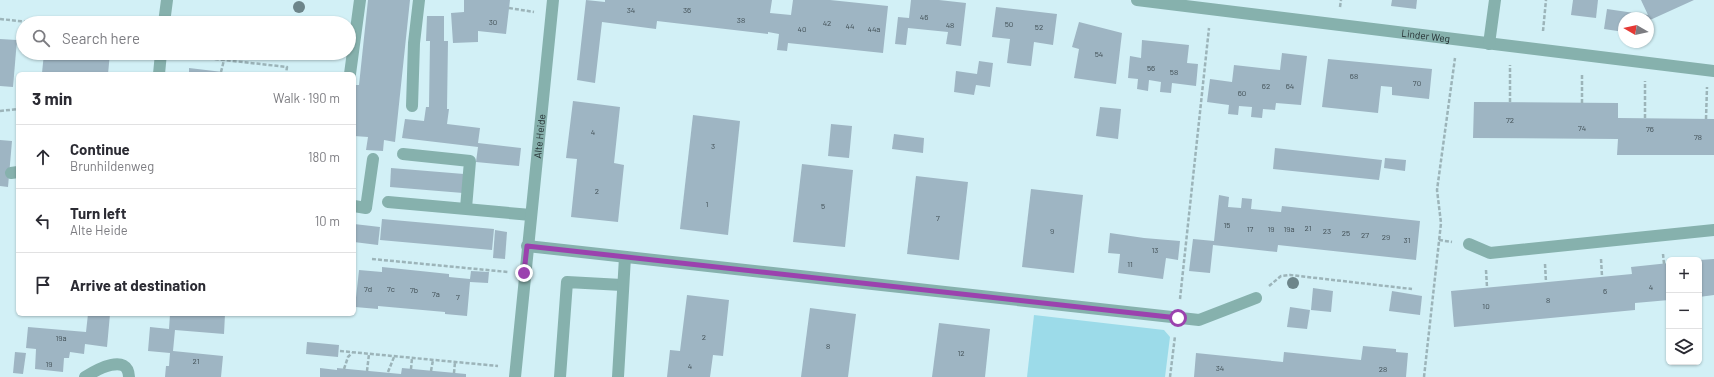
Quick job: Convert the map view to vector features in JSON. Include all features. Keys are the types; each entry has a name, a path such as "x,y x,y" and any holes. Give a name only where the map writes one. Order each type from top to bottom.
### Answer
{"street":[{"path":"165,16 167,0"},
{"path":"356,30 360,0"},
{"path":"412,106 414,43 419,0"},
{"name":"Alte Heide","path":"516,372 524,273 553,0"},
{"name":"Linder Weg","path":"1137,0 1211,9 1228,6 1454,40 1710,70"},
{"path":"1489,44 1495,0"},
{"path":"158,72 160,60"},
{"path":"350,72 352,60"},
{"path":"403,154 470,161 466,208"},
{"path":"356,206 366,208 373,159"},
{"path":"388,202 531,215"},
{"path":"1469,244 1490,253 1714,230"},
{"path":"527,246 1199,320 1256,298"},
{"path":"618,377 622,285 625,257"},
{"path":"560,377 567,282 622,285"},
{"path":"85,377 102,367 117,364 124,366 128,370 128,377"}],"path":[{"path":"1541,50 1546,0"},
{"path":"509,8 551,14"},
{"path":"1170,377 1178,318 1211,9"},
{"path":"0,19 16,21"},
{"path":"1424,377 1441,223 1437,190 1455,56 1454,40"},
{"path":"1510,102 1511,46"},
{"path":"1582,55 1582,103"},
{"path":"221,72 224,60 287,67 286,72"},
{"path":"1645,118 1646,62"},
{"path":"1706,119 1710,70"},
{"path":"0,111 16,109"},
{"path":"372,259 524,273"},
{"path":"1256,298 1280,276 1290,275 1412,289"},
{"path":"340,351 455,362 516,372"},
{"path":"344,369 348,358 352,353"},
{"path":"367,371 369,354"},
{"path":"388,372 394,357"},
{"path":"411,369 412,358"},
{"path":"431,371 433,360"},
{"path":"454,373 455,362"}],"shaded area":[{"path":"1034,315 1164,330 1170,337 1165,377 1027,377"}],"building":[{"path":"368,0 410,0 395,142 384,140 383,151 366,150 368,137 356,136 356,85 359,85"},
{"path":"464,0 510,0 506,34 478,31 478,42 453,43 451,13 464,12"},
{"path":"586,0 605,2 605,0 772,0 770,13 791,15 793,0 830,0 888,6 883,53 788,43 787,51 777,50 779,34 768,32 768,34 657,21 656,29 602,22 595,83 577,80"},
{"path":"911,0 939,0 966,3 961,46 946,44 948,32 908,28 906,45 895,44 898,17 909,18"},
{"path":"1392,0 1417,0 1416,9 1391,6"},
{"path":"1573,0 1598,0 1596,18 1571,15"},
{"path":"1641,0 1694,0 1654,18 1654,12 1647,12"},
{"path":"996,7 1057,14 1053,45 1034,42 1031,66 1007,63 1010,39 992,37"},
{"path":"1607,9 1628,12 1618,12 1618,31 1604,29"},
{"path":"427,16 444,16 444,41 448,41 447,109 449,109 447,124 480,128 478,143 521,148 519,166 476,162 478,147 402,138 405,119 424,121 426,107 429,107 430,41 426,41"},
{"path":"1079,22 1122,33 1116,84 1074,78 1079,49 1072,47"},
{"path":"0,39 16,40 13,87 0,86"},
{"path":"1142,40 1189,45 1187,63 1198,64 1196,86 1172,83 1171,93 1160,92 1161,82 1149,80 1148,91 1137,89 1138,79 1128,78 1130,56 1141,58"},
{"path":"1282,53 1307,56 1301,105 1276,103 1275,110 1263,109 1262,118 1251,117 1252,107 1239,106 1238,115 1228,114 1229,105 1207,102 1210,79 1232,82 1234,65 1280,70"},
{"path":"1328,59 1432,69 1429,99 1392,95 1392,87 1381,86 1378,113 1322,107"},
{"path":"43,60 109,60 108,72 42,72"},
{"path":"979,61 993,63 990,87 976,85 974,95 954,92 956,71 977,74"},
{"path":"189,68 223,72 189,72"},
{"path":"573,101 620,107 614,163 624,165 618,222 571,217 577,159 566,158"},
{"path":"1474,102 1618,103 1618,118 1714,119 1714,155 1617,155 1618,139 1473,138"},
{"path":"1100,107 1121,109 1118,139 1096,136"},
{"path":"693,115 740,121 728,235 680,229"},
{"path":"831,124 852,126 849,158 828,156"},
{"path":"894,134 924,138 923,153 892,149"},
{"path":"0,140 12,141 8,187 0,186"},
{"path":"1275,148 1382,160 1379,180 1273,169"},
{"path":"1385,158 1406,160 1405,171 1384,168"},
{"path":"802,164 853,170 845,247 793,242"},
{"path":"391,168 464,174 463,193 390,187"},
{"path":"916,176 968,182 959,260 907,254"},
{"path":"1031,189 1083,195 1074,273 1022,267"},
{"path":"1219,195 1229,197 1228,207 1241,208 1242,198 1252,199 1251,209 1281,212 1282,206 1420,221 1416,260 1278,245 1277,252 1213,245 1210,273 1189,271 1193,239 1214,241"},
{"path":"382,219 494,229 492,250 380,240"},
{"path":"356,224 380,227 378,245 356,242"},
{"path":"495,230 507,232 505,259 493,258"},
{"path":"1110,233 1180,241 1178,260 1166,258 1163,279 1118,273 1120,254 1108,253"},
{"path":"1714,259 1714,295 1702,297 1702,260"},
{"path":"1666,263 1666,300 1635,303 1635,310 1454,327 1451,291 1632,274 1631,267"},
{"path":"382,267 449,274 449,277 470,279 471,271 489,272 488,283 470,282 467,316 445,314 445,312 378,306 378,309 356,307 359,270 382,272"},
{"path":"1313,288 1333,291 1331,312 1311,310"},
{"path":"1392,291 1422,296 1420,315 1389,311"},
{"path":"687,295 729,300 723,356 713,355 710,377 667,377 670,350 680,351"},
{"path":"1290,307 1310,310 1307,329 1287,327"},
{"path":"810,308 856,314 848,377 801,377"},
{"path":"88,316 110,316 107,347 85,344 84,354 70,352 69,358 64,358 63,372 35,369 36,349 26,348 28,327 86,332"},
{"path":"170,316 225,316 224,334 175,330 173,351 223,356 221,377 165,377 166,366 169,366 170,353 148,351 150,327 169,329"},
{"path":"939,323 990,329 985,377 932,377"},
{"path":"307,342 339,345 338,357 306,354"},
{"path":"1363,346 1396,349 1396,352 1408,353 1406,377 1194,377 1196,353 1283,362 1284,352 1361,360"},
{"path":"15,352 26,353 23,374 13,373"},
{"path":"320,368 337,370 337,368 401,374 402,368 466,374 466,377 320,377"}],"route":[{"path":"524,273 527,246 1178,318"}]}
